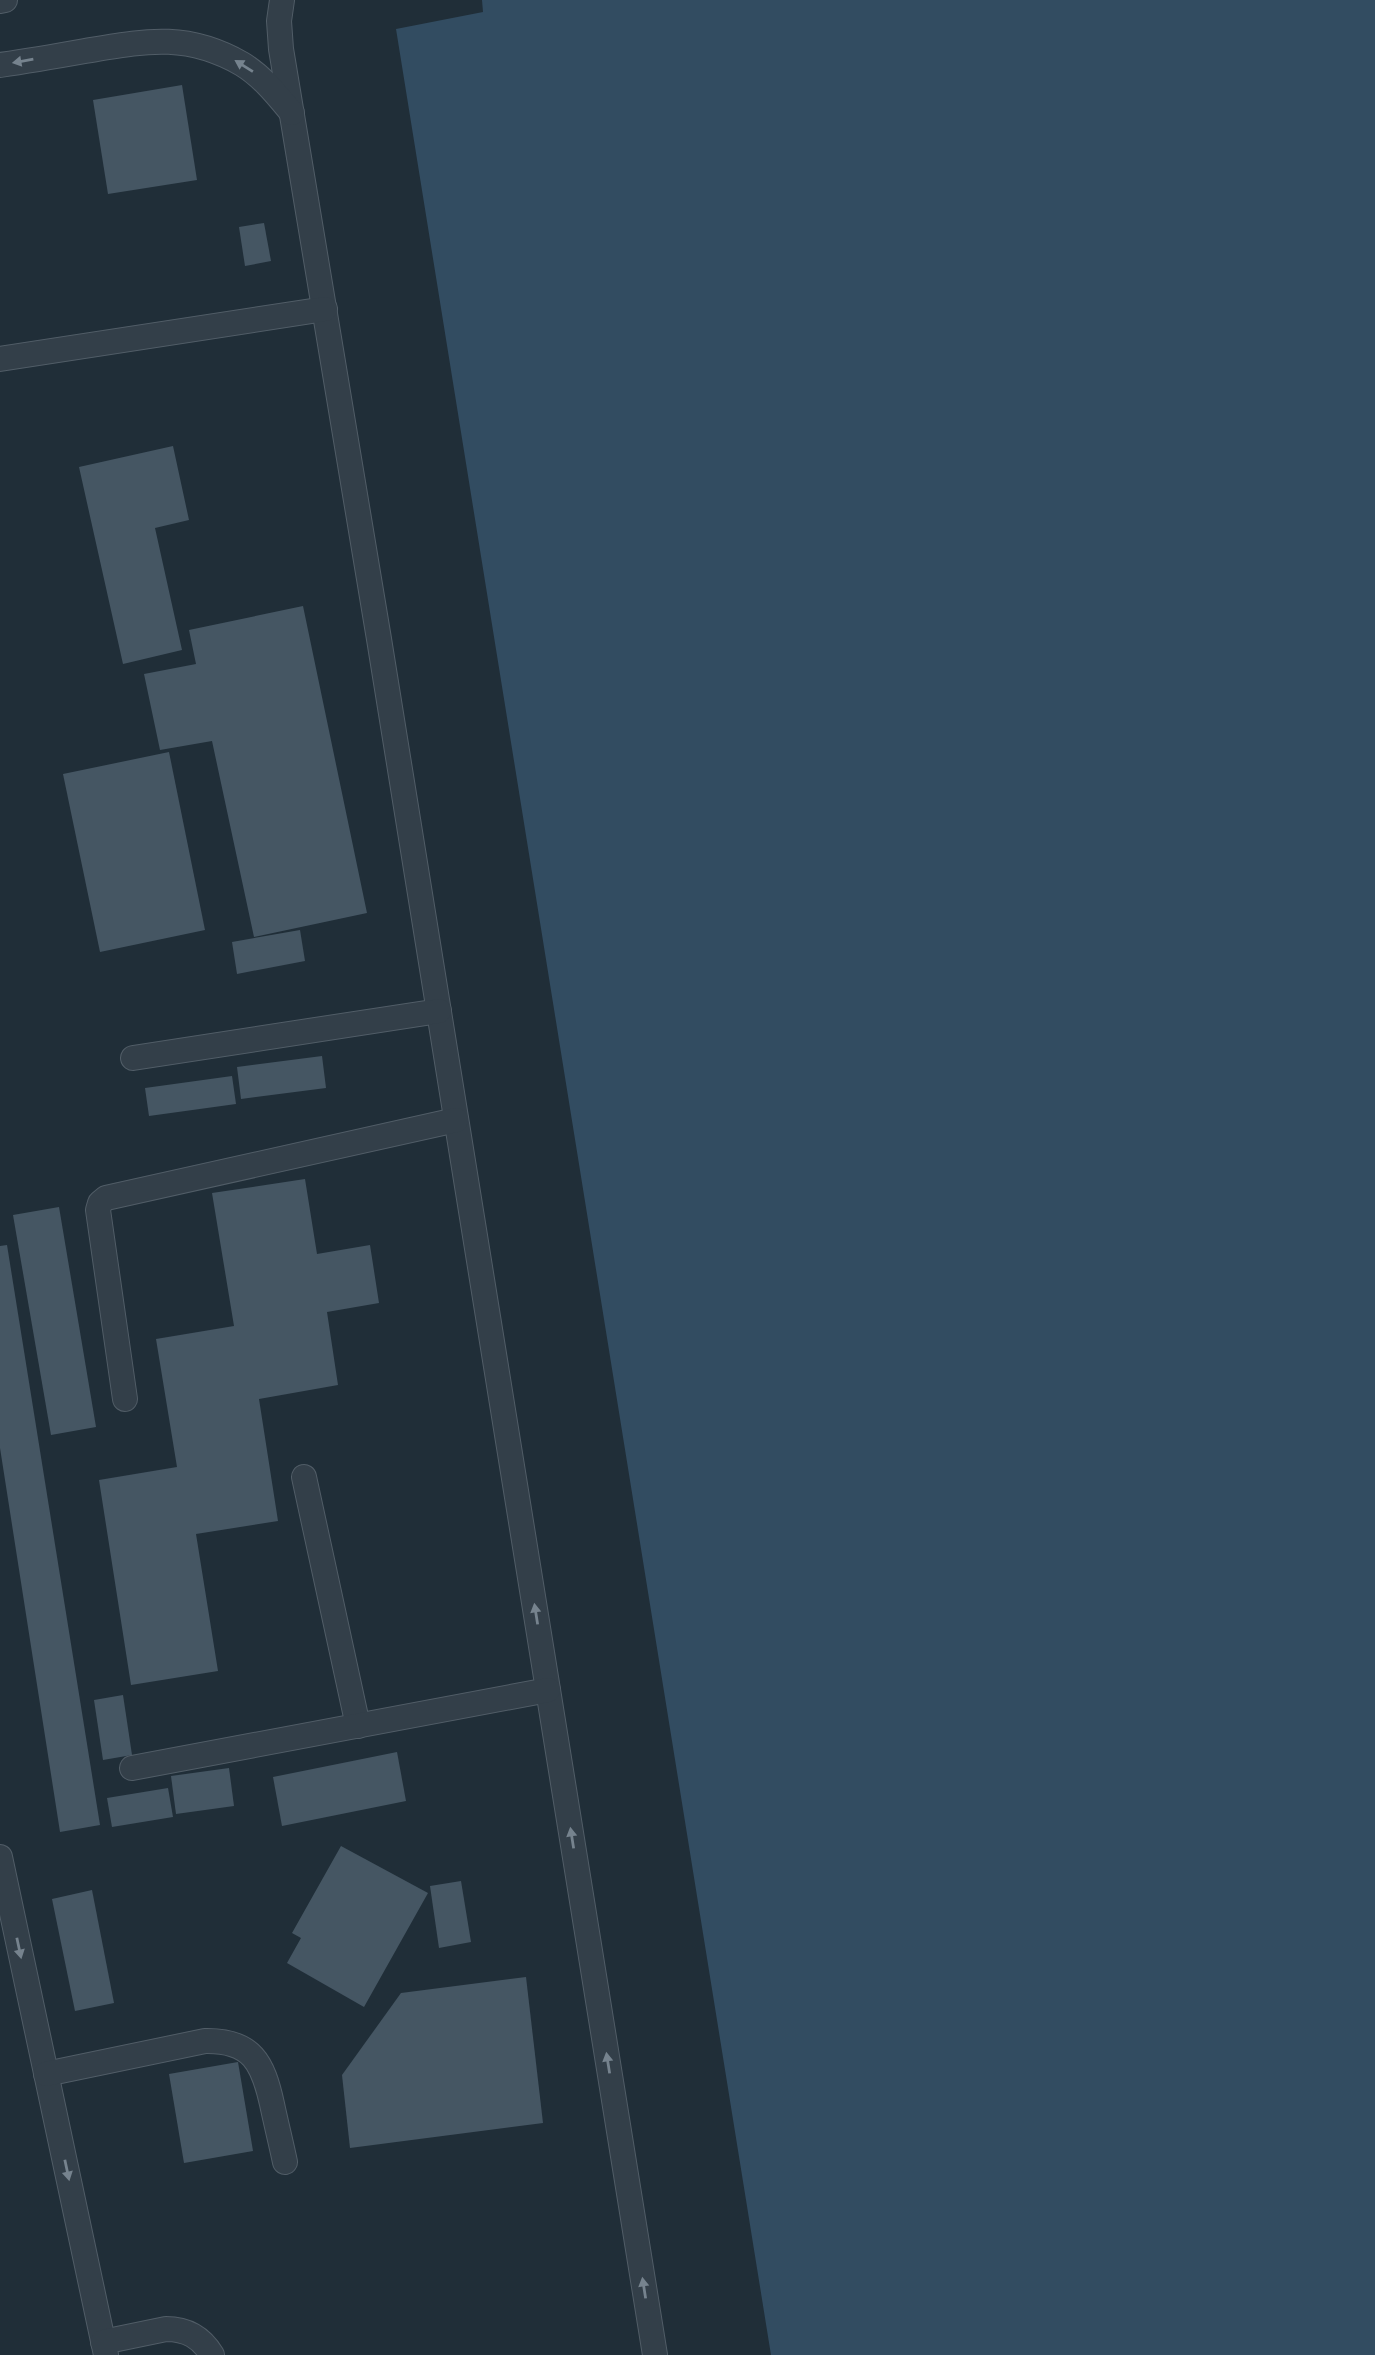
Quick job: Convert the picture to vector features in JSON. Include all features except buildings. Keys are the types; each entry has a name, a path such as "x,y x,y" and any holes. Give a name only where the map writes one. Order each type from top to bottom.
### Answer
{"lane":[{"path":"282,0 279,21 281,49 655,2355"},
{"path":"0,65 145,41 179,42 213,50 244,65 271,87 292,113"},
{"path":"0,359 325,309"},
{"path":"133,1058 439,1012"},
{"path":"125,1399 99,1218 100,1203 106,1198 456,1119"},
{"path":"304,1477 358,1726"},
{"path":"132,1768 548,1690"},
{"path":"0,1857 105,2348 166,2329 177,2329 196,2336 212,2355"},
{"path":"46,2074 205,2041 221,2040 235,2044 248,2051 259,2062 266,2076 285,2162"}],"water":[{"path":"482,0 1375,0 1375,2355 771,2355 396,29 483,12"}]}
